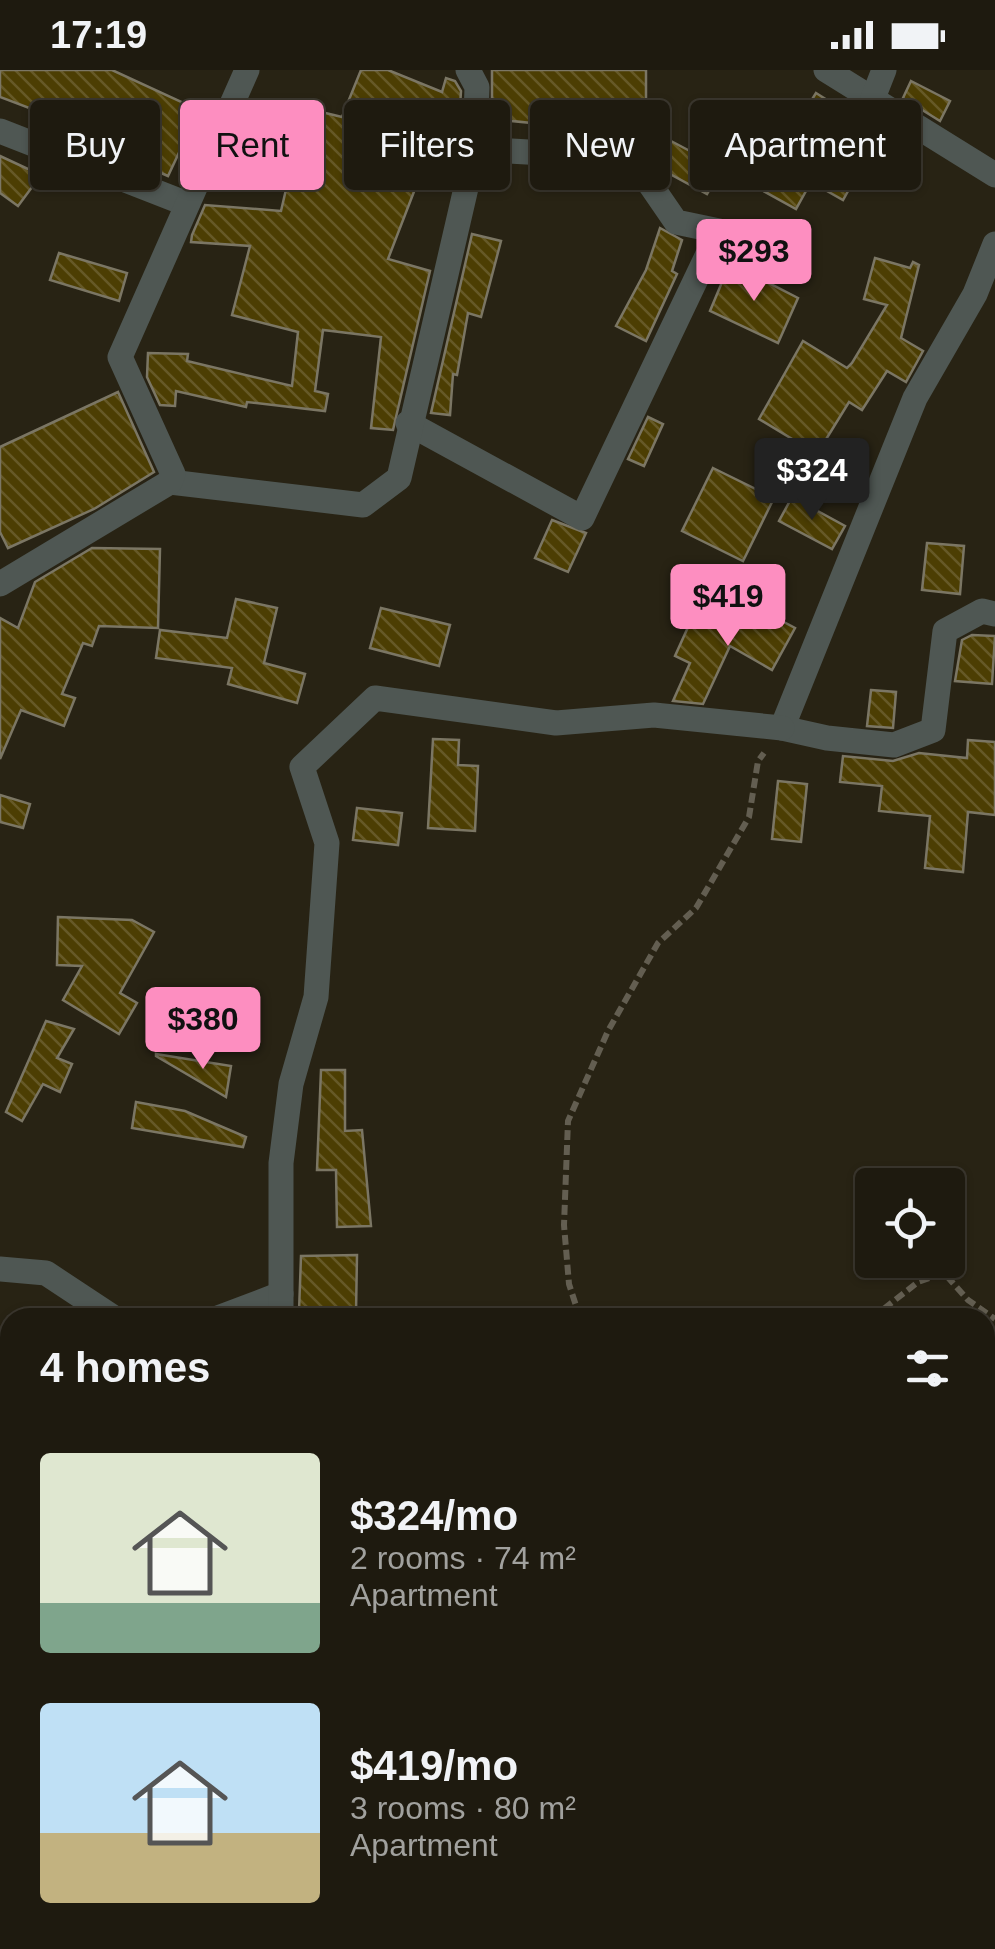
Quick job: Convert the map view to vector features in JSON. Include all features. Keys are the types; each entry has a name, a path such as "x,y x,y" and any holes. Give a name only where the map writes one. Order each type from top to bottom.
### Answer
{"street":[{"path":"170,482 173,474 120,357 247,70"},
{"path":"468,70 477,87 477,100"},
{"path":"826,70 995,174"},
{"path":"873,98 884,70"},
{"path":"0,132 188,204"},
{"path":"408,423 582,518 720,231 676,222 632,158 510,150"},
{"path":"0,584 170,482 362,505 399,478 408,423 465,190"},
{"path":"782,728 916,398 975,294 995,244"},
{"path":"281,1306 281,1163 291,1084 316,998 327,843 302,767 375,698 556,723 654,715 894,745 933,730 944,630 982,611 995,614"},
{"path":"0,1268 46,1272 99,1308"}],"path":[{"path":"577,1308 569,1284 564,1224 568,1120 608,1031 658,943 696,908 734,845 749,817 758,761 782,728"},
{"path":"885,1308 918,1282 944,1272 979,1308"}],"building":[{"path":"0,70 112,70 180,101 180,150 168,176 160,173 160,100 30,100 30,108 0,97"},
{"path":"361,70 388,70 442,92 446,78 455,81 461,91 460,100 349,100"},
{"path":"492,70 646,70 646,100 530,100 530,123 510,121 510,100 492,100"},
{"path":"911,81 950,101 940,121 921,109 921,100 903,98"},
{"path":"344,112 344,190 415,190 388,259 430,271 393,430 371,428 381,337 323,330 315,391 328,394 325,411 247,402 246,407 176,391 175,406 160,405 147,377 148,353 188,354 187,361 292,386 298,332 232,315 250,246 191,242 192,235 205,205 281,211 286,190 324,190 324,113 342,117"},
{"path":"670,141 690,151 690,185 670,174"},
{"path":"0,156 30,170 30,190 18,206 0,193"},
{"path":"762,190 807,190 796,209"},
{"path":"825,190 849,190 843,200"},
{"path":"660,228 682,240 672,271 677,274 646,341 616,326 646,270"},
{"path":"472,234 501,241 481,317 468,313 457,375 453,374 450,415 431,413"},
{"path":"59,253 127,273 119,301 50,280"},
{"path":"875,258 910,268 913,262 919,265 901,338 923,351 906,382 887,371 862,410 849,402 817,454 759,419 803,341 847,368 852,363 887,305 864,299"},
{"path":"730,263 798,298 778,343 710,311"},
{"path":"118,392 154,472 94,509 8,548 0,532 0,447"},
{"path":"648,417 663,424 644,466 628,459"},
{"path":"713,468 774,498 743,561 682,531"},
{"path":"792,497 845,526 832,549 779,521"},
{"path":"552,520 586,533 568,572 535,558"},
{"path":"927,543 964,546 960,594 922,590"},
{"path":"92,548 160,549 158,628 99,626 92,646 83,643 62,694 75,698 64,726 21,710 0,759 0,618 18,628 35,582"},
{"path":"236,599 277,608 264,663 305,674 297,703 228,684 232,668 156,658 160,630 227,638"},
{"path":"748,603 795,628 772,670 730,646 703,704 673,701 690,663 675,656 694,614 732,632"},
{"path":"381,608 450,625 439,666 370,648"},
{"path":"972,635 995,636 992,684 955,681 962,640"},
{"path":"871,690 896,692 893,728 867,726"},
{"path":"433,739 459,740 458,765 478,766 475,831 428,828"},
{"path":"968,740 995,742 995,815 968,812 963,872 925,868 930,816 879,811 882,786 840,782 843,756 893,761 919,753 967,758"},
{"path":"778,781 807,784 801,842 772,839"},
{"path":"0,795 30,804 23,828 0,822"},
{"path":"357,808 402,813 398,845 353,840"},
{"path":"58,917 132,920 154,932 120,993 137,1003 119,1034 63,1000 82,966 57,965"},
{"path":"46,1021 74,1029 57,1058 72,1064 60,1092 43,1084 22,1121 6,1112"},
{"path":"156,1056 231,1066 226,1097"},
{"path":"321,1070 345,1070 345,1131 362,1130 371,1226 337,1227 336,1170 317,1170"},
{"path":"136,1102 185,1111 246,1137 243,1147 132,1128"},
{"path":"357,1255 356,1308 299,1308 301,1256"}]}
